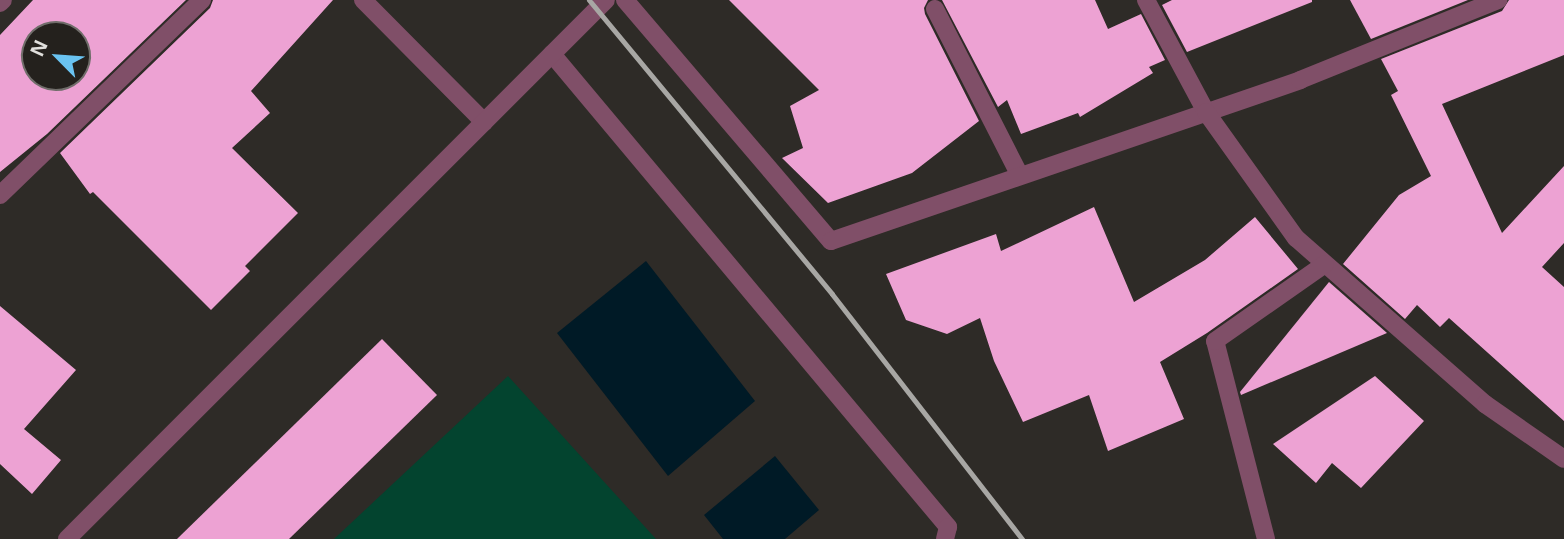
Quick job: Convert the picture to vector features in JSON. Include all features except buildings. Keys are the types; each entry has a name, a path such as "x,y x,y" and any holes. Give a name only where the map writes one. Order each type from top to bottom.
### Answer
{"street":[{"path":"0,195 202,0"},
{"path":"363,0 484,122"},
{"path":"67,539 606,0"},
{"path":"625,0 831,241 1300,80 1498,0"},
{"path":"1146,0 1206,112 1296,238 1485,404 1564,459"},
{"path":"935,9 1020,176"},
{"path":"552,54 948,527 945,539"},
{"path":"1265,539 1215,341 1325,264"}],"green space":[{"path":"508,376 656,539 334,539"}],"water":[{"path":"646,261 755,401 668,476 557,333"},
{"path":"775,456 819,510 785,539 723,539 704,515"}],"railway":[{"path":"589,0 832,294 1022,539"}]}
